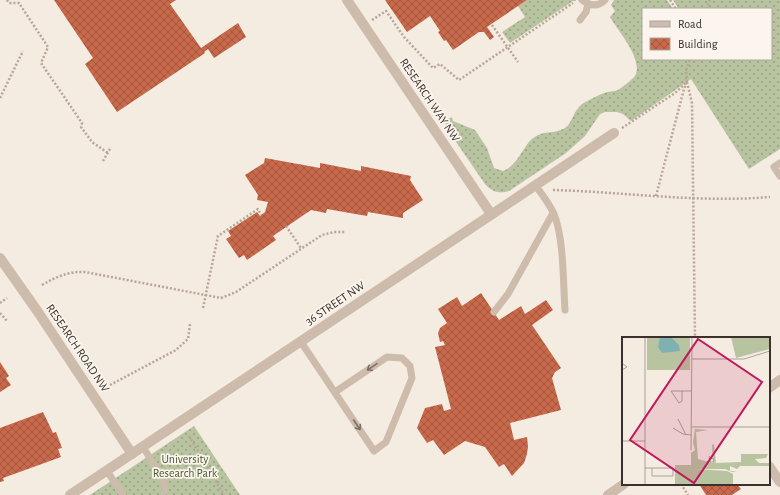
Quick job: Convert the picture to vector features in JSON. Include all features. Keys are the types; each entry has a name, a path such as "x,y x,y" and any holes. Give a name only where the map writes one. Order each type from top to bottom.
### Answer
{"street":[{"name":"RESEARCH WAY NW","path":"347,0 491,214"},
{"name":"36 STREET NW","path":"70,495 614,133"},
{"name":"RESEARCH ROAD NW","path":"0,258 132,454"},
{"path":"770,387 780,380"},
{"path":"770,467 780,482"},
{"path":"608,495 623,485"}],"lane":[{"path":"580,20 586,12 585,2 598,5 606,0"},
{"path":"780,163 774,167 780,176"},
{"path":"534,185 544,197 553,213 560,232 565,310"},
{"path":"494,312 508,294 553,213"},
{"path":"302,342 335,392 374,451 386,442 412,378 410,366 402,358 386,357 335,392"},
{"path":"143,447 163,479 165,491"},
{"path":"107,471 123,495"}],"path":[{"path":"7,0 9,3 19,3 48,47 41,63 82,123 81,127 92,142 108,153"},
{"path":"364,26 386,11 404,37 433,68 440,64 459,80 573,3"},
{"path":"492,25 518,62"},
{"path":"0,98 23,51"},
{"path":"690,60 686,71 692,103 695,337"},
{"path":"614,133 675,93 687,82"},
{"path":"656,196 687,82"},
{"path":"103,161 111,147"},
{"path":"553,190 596,191 656,196 770,197"},
{"path":"203,308 218,236 258,209 262,215"},
{"path":"286,226 301,248"},
{"path":"42,285 59,276 76,272 86,272 221,298 236,292 301,248 327,233 344,232"},
{"path":"0,304 7,298"},
{"path":"0,313 7,321"},
{"path":"110,385 176,350 188,339 190,324"},
{"path":"189,436 224,495"},
{"path":"682,485 688,495"}],"green space":[{"path":"527,0 576,1 573,1 510,43 502,32 525,17 518,6"},
{"path":"614,0 667,0 672,8 642,8 642,60 772,60 772,8 678,8 673,0 780,0 780,149 749,169 691,79 631,121 623,114 617,112 605,112 600,114 585,136 566,153 509,191 496,192 490,189 445,126 448,119 452,117 453,121 475,130 487,148 494,168 503,171 507,169 514,163 529,142 538,135 555,132 565,128 582,104 606,92 620,89 635,76 637,69 636,62 629,46 610,17 615,11 611,5"},
{"name":"University Research Park","path":"194,426 240,495 90,495"}],"building":[{"path":"54,0 176,0 170,4 201,48 238,23 246,37 214,58 208,49 204,52 205,53 117,112 85,64 93,58"},
{"path":"385,0 527,0 487,27 494,37 490,40 484,32 479,32 453,50 446,40 444,41 438,32 440,31 430,16 407,32"},
{"path":"265,158 320,168 320,163 361,171 361,166 411,176 410,180 423,200 403,213 403,218 368,212 367,216 327,209 326,213 311,210 273,236 276,240 247,260 244,255 239,258 226,239 231,236 228,231 257,212 260,216 265,212 268,202 257,200 258,195 245,175 264,163"},
{"path":"481,293 499,320 521,306 525,314 546,300 553,310 532,325 561,368 555,372 552,378 561,410 510,423 514,440 527,437 528,446 524,463 512,476 504,464 499,467 485,447 465,441 444,455 433,440 427,443 417,428 425,408 442,404 444,411 451,409 435,347 445,345 443,341 440,342 438,333 440,328 447,323 438,309 457,297 462,306"},
{"path":"0,362 9,376 6,378 11,385 0,392"},
{"path":"43,412 53,433 56,432 62,448 58,449 61,457 3,478 4,481 0,482 0,428"},
{"path":"700,485 738,485 741,489 732,495 706,495"}]}
